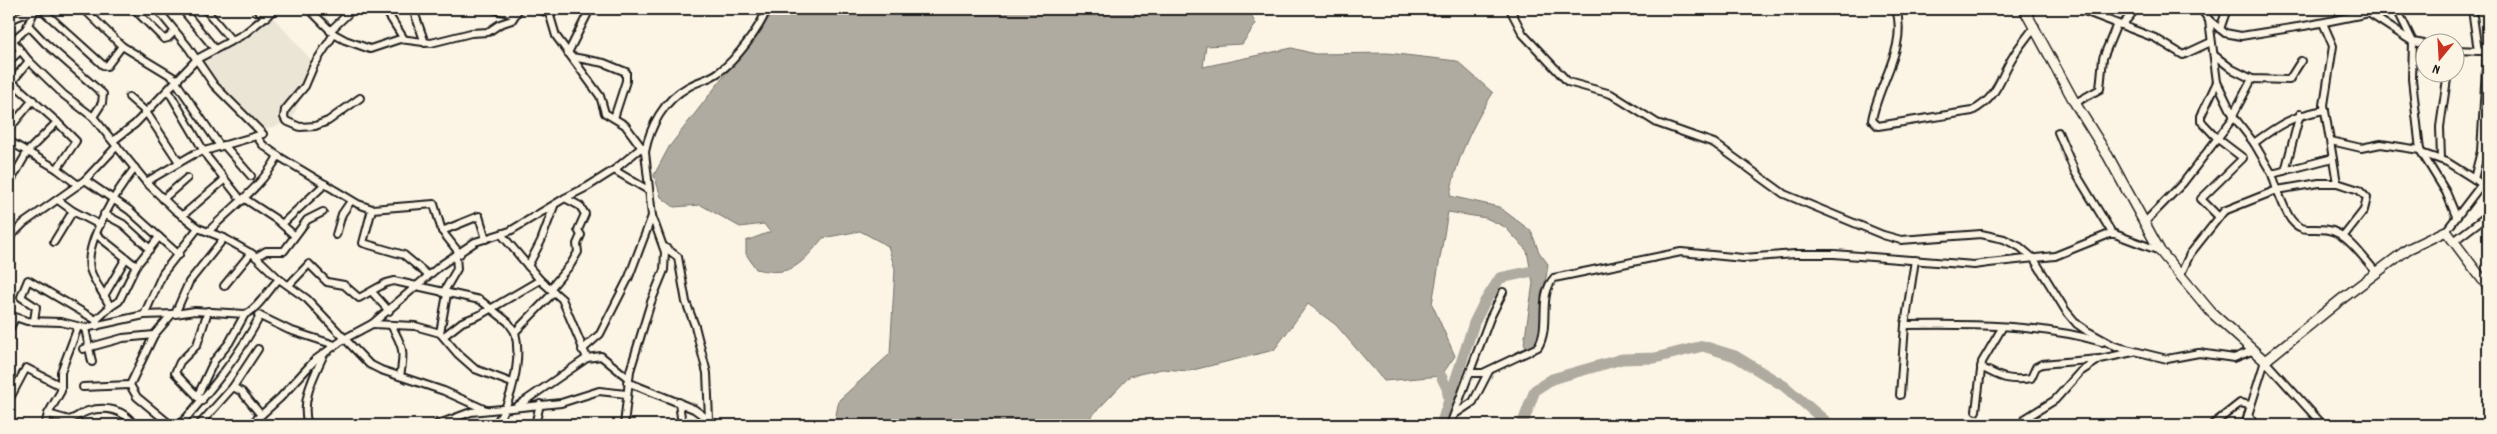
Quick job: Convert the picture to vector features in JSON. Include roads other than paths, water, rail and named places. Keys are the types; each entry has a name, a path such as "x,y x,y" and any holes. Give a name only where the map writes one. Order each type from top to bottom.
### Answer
{"street":[{"path":"84,9 122,46 177,81 222,146 250,176"},
{"path":"134,9 164,39 168,38 175,31"},
{"path":"146,182 179,162 204,151 263,134 214,85 157,9"},
{"path":"182,9 215,49"},
{"path":"205,9 232,41"},
{"path":"256,9 267,18"},
{"path":"9,238 24,223 85,180 115,144 197,60 232,41 267,18 275,9"},
{"path":"309,9 332,32 345,40 370,49 404,39 426,44 488,32 500,24 512,20 520,9"},
{"path":"353,9 332,32 305,86 285,110 284,117 286,121 300,127 315,126 328,121 360,98"},
{"path":"385,9 404,39"},
{"path":"413,9 426,44"},
{"path":"493,9 515,16"},
{"path":"536,9 548,11 562,9"},
{"path":"570,55 590,9"},
{"path":"250,425 314,360 344,339 372,324 428,275 475,242 502,235 554,206 644,150 658,116 681,91 721,70 757,28 767,9"},
{"path":"1510,9 1523,34 1568,82 1611,94 1657,123 1714,144 1784,194 1883,235 1901,240 1981,234 2004,239 2020,247 2034,259 2066,311 2077,324 2086,331 2116,346"},
{"path":"1904,9 1897,12 1896,51 1873,114 1872,120 1878,126 1972,111 1984,105 1999,85 2013,56 2035,26"},
{"path":"2024,9 2035,26 2075,103 2108,156 2160,251 2211,312 2254,350 2324,425"},
{"path":"2079,9 2155,38 2183,55 2210,42"},
{"path":"2075,103 2100,89 2103,58 2120,25 2136,9"},
{"path":"2201,9 2209,20 2220,29 2231,35 2241,36 2323,23 2388,9"},
{"path":"2220,29 2227,9"},
{"path":"2351,9 2370,14 2413,42"},
{"path":"2397,9 2413,42 2412,79 2422,152 2434,175 2446,192 2456,216"},
{"path":"2472,9 2478,51"},
{"path":"37,10 106,66 122,46"},
{"path":"9,20 37,10"},
{"path":"37,10 28,25 10,39 29,61 64,94 93,117 146,182 182,216 198,228 224,238 253,255 307,299 369,364 381,370 444,391 486,410"},
{"path":"548,11 556,36 600,96 604,113 625,125 644,150 649,174 648,190 652,216 666,260 664,270 650,302 628,380 624,425"},
{"path":"2209,20 2210,42 2214,55 2217,82 2233,116 2254,143 2272,174 2277,190 2292,222 2297,226 2307,229 2321,228 2343,237 2376,272"},
{"path":"2323,23 2333,46 2324,100 2337,183"},
{"path":"28,25 45,43 103,94 104,99 93,117"},
{"path":"2464,50 2487,52 2487,88 2481,151 2474,178"},
{"path":"9,60 20,51"},
{"path":"570,55 604,63 626,72 625,87 614,118"},
{"path":"2214,55 2232,70 2252,79 2289,80 2301,61"},
{"path":"29,61 10,83 33,100 76,141 57,169"},
{"path":"2144,223 2183,183 2218,139 2233,116 2252,79"},
{"path":"2217,82 2200,119 2218,139 2244,158 2200,199 2220,217"},
{"path":"2441,159 2440,127 2447,82"},
{"path":"168,90 204,151 224,180 244,200 282,224 294,235"},
{"path":"128,97 146,112 179,162"},
{"path":"9,129 33,100"},
{"path":"2254,143 2278,125 2300,114 2325,110"},
{"path":"2284,171 2300,114"},
{"path":"10,179 28,151 56,122"},
{"path":"2058,132 2075,172 2112,233 2160,251"},
{"path":"257,137 263,145 278,156 351,201 372,209 434,204 442,231 458,255 457,269 445,293 442,334"},
{"path":"9,141 57,169 78,186"},
{"path":"2331,141 2361,148 2381,144 2422,152 2441,159 2482,184"},
{"path":"209,231 244,200 267,176 278,156"},
{"path":"2272,174 2333,158"},
{"path":"110,307 91,272 89,260 104,214 135,168"},
{"path":"614,170 648,190"},
{"path":"2245,425 2265,361 2376,272 2408,249 2446,231 2488,176"},
{"path":"163,199 187,178"},
{"path":"85,180 114,199 179,255"},
{"path":"182,216 224,180"},
{"path":"2180,276 2190,254 2229,208 2277,190 2319,183 2337,183 2358,190 2367,198 2364,210 2343,237"},
{"path":"282,224 325,184"},
{"path":"515,332 552,290 578,252 577,244 581,235 578,230 585,214 580,206 565,198"},
{"path":"58,200 73,211 100,225"},
{"path":"336,235 342,214 351,201"},
{"path":"528,266 542,241 554,206"},
{"path":"372,209 363,243 404,255 428,275"},
{"path":"54,242 73,211"},
{"path":"224,286 253,255 284,251 294,235 307,220 323,212"},
{"path":"104,214 123,224 150,249"},
{"path":"2454,241 2488,215"},
{"path":"442,231 479,216 486,239"},
{"path":"582,350 600,334 629,277 652,216"},
{"path":"144,315 154,289 198,228"},
{"path":"2446,231 2488,287"},
{"path":"1470,373 1482,373 1490,370 1538,347 1544,332 1546,292 1554,278 1681,252 1743,258 1795,254 1834,254 1974,264 2055,256 2112,233"},
{"path":"97,235 136,266"},
{"path":"502,235 540,280 564,304 587,358"},
{"path":"96,323 110,307 119,301 136,266 159,237"},
{"path":"130,385 154,335 174,314 189,282 224,238"},
{"path":"663,246 678,257 686,302 695,326 707,373 709,419"},
{"path":"104,296 126,258"},
{"path":"1900,395 1905,325 1915,260"},
{"path":"289,285 309,264 327,282 344,285 359,298 391,281 474,298 491,308 508,322 515,332 519,359 505,410 495,425"},
{"path":"9,330 12,316 34,321 61,322 81,328 96,323 144,315 195,311 245,314 252,312 279,278"},
{"path":"34,321 36,307 21,298 28,280 96,323"},
{"path":"442,334 462,322 480,315 540,280"},
{"path":"372,292 389,311"},
{"path":"1450,425 1490,318 1503,292"},
{"path":"199,399 177,377 176,369 197,345 208,311"},
{"path":"252,312 289,330 335,345"},
{"path":"199,399 214,361 229,342 245,314"},
{"path":"180,425 248,339 260,316"},
{"path":"372,324 415,326 442,334 458,354 475,369 512,383"},
{"path":"1905,325 1946,324 2061,333 2173,359 2199,353 2234,358 2254,350"},
{"path":"391,325 402,344 403,360 400,376"},
{"path":"81,328 86,349 92,362"},
{"path":"44,425 48,414 58,398 61,386 61,372 81,328"},
{"path":"1976,411 1981,367 1987,351 2002,328"},
{"path":"86,349 123,338 154,335"},
{"path":"198,425 234,387 258,349"},
{"path":"1981,367 2001,378 2011,380 2031,378 2036,367 2042,364 2100,359 2137,352"},
{"path":"308,425 304,414 305,402 324,353"},
{"path":"516,407 587,358 601,356 628,380 679,402 716,425"},
{"path":"2022,425 2026,418 2055,400 2080,372 2100,359"},
{"path":"9,400 26,368 61,386"},
{"path":"1454,415 1473,402 1490,370"},
{"path":"84,387 130,385"},
{"path":"130,385 137,397 171,425"},
{"path":"234,387 242,392 261,415"},
{"path":"436,425 454,417 486,410 505,410 569,401 599,391 626,394"},
{"path":"679,402 682,425"},
{"path":"2212,425 2240,403 2250,405"},
{"path":"535,425 540,404"},
{"path":"48,414 69,420 87,411 113,409 130,418 134,425"},
{"path":"2248,415 2255,425"}],"waterway":[{"path":"1441,425 1474,323 1500,278 1542,269"},
{"path":"1522,425 1535,390 1552,379 1622,359 1655,358 1703,346 1735,356 1784,386 1830,425"},
{"path":"1441,376 1447,388 1449,401"}]}
